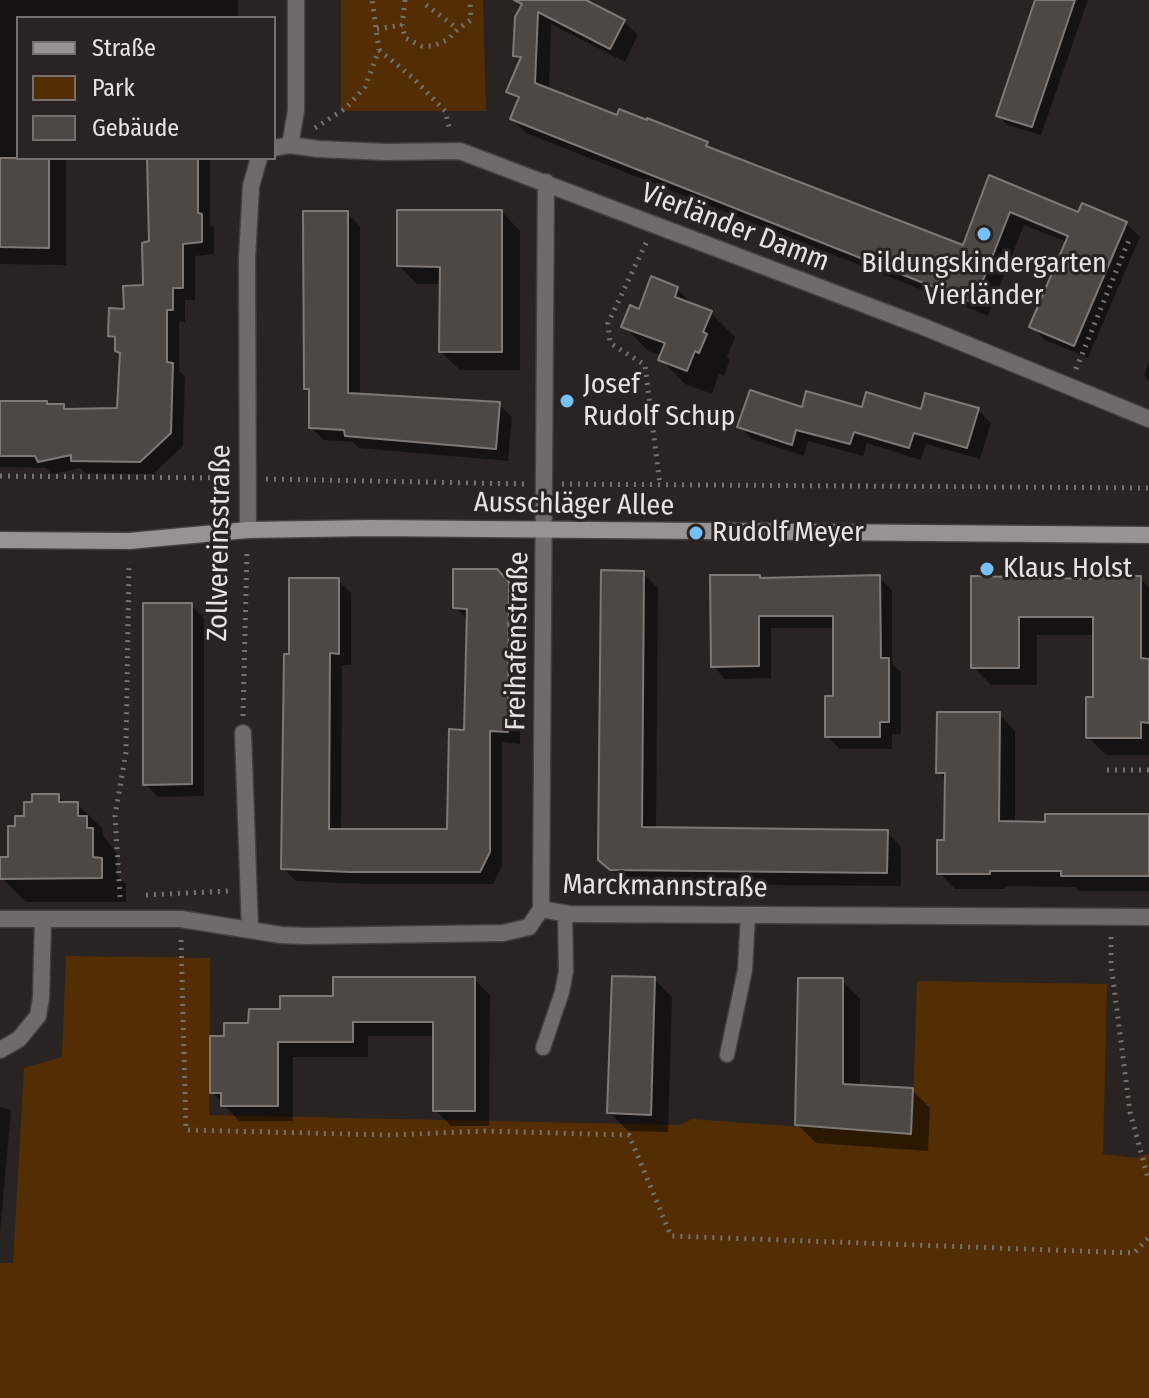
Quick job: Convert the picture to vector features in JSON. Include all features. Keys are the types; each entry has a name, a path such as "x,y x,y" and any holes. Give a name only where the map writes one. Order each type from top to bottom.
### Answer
{"street":[{"path":"282,147 296,111 296,0"},
{"name":"Vierländer Damm","path":"282,147 386,152 460,151 924,327 1149,419"},
{"name":"Zollvereinsstraße","path":"248,530 247,258 251,186 258,160"},
{"name":"Freihafenstraße","path":"541,909 546,182"},
{"name":"Ausschläger Allee","path":"0,540 129,541 248,530 372,528 1149,535"},
{"path":"243,733 250,930"},
{"name":"Marckmannstraße","path":"0,919 181,919 307,936 503,933 529,927 541,909 565,913 1149,917"},
{"path":"0,1050 19,1039 38,1016 43,919"}],"lane":[{"path":"543,1048 566,971 565,913"},
{"path":"727,1055 745,970 748,915"}],"path":[{"path":"282,147 346,108 365,87 379,50 372,0"},
{"path":"405,0 402,25 405,38 422,46 433,46 447,40 471,20 470,0"},
{"path":"426,5 458,29"},
{"path":"377,29 402,25"},
{"path":"379,50 413,78 445,111 447,127 460,151"},
{"path":"1069,386 1129,240"},
{"path":"636,263 608,323 610,343 645,365 660,485"},
{"path":"0,476 1149,488"},
{"name":"Zollvereinsstraße","path":"243,733 248,530"},
{"path":"129,541 126,752 115,816 118,897 249,890"},
{"path":"1107,770 1149,770"},
{"path":"1111,917 1111,964 1130,1112 1149,1181"},
{"path":"181,919 186,1130 390,1135 485,1131 629,1135 671,1236 1134,1253 1149,1237"}],"green space":[{"path":"341,0 483,0 486,111 341,111"},
{"path":"66,956 210,958 209,1115 681,1125 692,1119 912,1135 917,981 1107,984 1103,1154 1136,1158 1149,1154 1149,1398 0,1398 0,1263 13,1263 24,1068 62,1057"}],"building":[{"path":"514,0 586,0 625,20 610,49 538,12 535,83 617,115 619,109 647,118 708,142 706,146 963,245 989,175 1078,212 1082,203 1127,222 1074,346 1029,327 1068,236 1010,212 974,303 510,119 519,97 506,92 521,57 513,56 515,17 522,4"},
{"path":"1035,0 1075,0 1032,127 996,116"},
{"path":"0,158 49,160 49,248 0,247"},
{"path":"147,160 198,160 198,213 202,214 202,242 183,244 183,288 173,288 173,310 167,310 167,362 173,363 171,433 140,462 71,461 71,455 38,462 35,456 0,456 0,401 47,401 47,404 64,404 64,409 117,408 120,353 115,351 115,337 108,336 109,308 124,309 123,286 143,285 142,243 149,241"},
{"path":"397,210 502,210 502,352 439,352 440,267 397,266"},
{"path":"303,211 348,211 348,393 500,402 496,449 345,436 344,430 309,428 309,389 304,389"},
{"path":"651,276 678,287 675,297 712,311 703,332 707,334 699,353 695,351 687,371 658,360 665,343 621,327 630,305 639,309"},
{"path":"750,390 802,407 806,391 862,407 866,392 921,409 925,393 979,408 967,448 914,433 909,448 854,432 850,444 796,430 792,445 737,427"},
{"path":"453,569 497,569 509,582 508,732 490,731 490,852 480,872 281,869 284,654 289,654 289,578 339,578 339,654 330,653 329,829 447,829 449,729 464,730 467,609 453,608"},
{"path":"601,570 644,571 642,827 888,830 887,873 610,870 598,860"},
{"path":"710,575 760,575 760,578 880,575 881,658 889,658 889,722 880,722 880,737 825,737 825,696 833,696 833,616 759,616 759,666 711,667"},
{"path":"971,576 1093,579 1093,576 1141,576 1141,658 1149,659 1149,723 1141,722 1141,738 1086,738 1086,697 1093,697 1093,617 1019,617 1019,668 971,668"},
{"path":"143,603 192,603 192,784 143,785"},
{"path":"937,712 1000,712 999,821 1045,822 1045,814 1149,814 1149,876 1061,876 1061,871 937,874 937,840 944,840 945,773 936,773"},
{"path":"32,794 59,794 59,802 78,802 78,816 87,816 87,828 93,828 93,857 102,858 102,878 0,879 0,857 8,857 8,826 15,826 15,816 24,816 24,802 32,802"},
{"path":"612,976 655,977 651,1115 607,1113"},
{"path":"333,977 475,977 475,1111 433,1111 433,1022 353,1022 353,1042 278,1042 278,1106 221,1106 221,1093 210,1093 210,1036 224,1036 224,1023 248,1023 249,1009 280,1009 280,996 333,996"},
{"path":"798,978 843,978 843,1084 913,1088 911,1134 795,1125"}],"place":[{"name":"Bildungskindergarten Vierländer","path":"984,234"},
{"name":"Josef Rudolf Schup","path":"567,401"},
{"name":"Rudolf Meyer","path":"696,533"},
{"name":"Klaus Holst","path":"987,569"}]}
